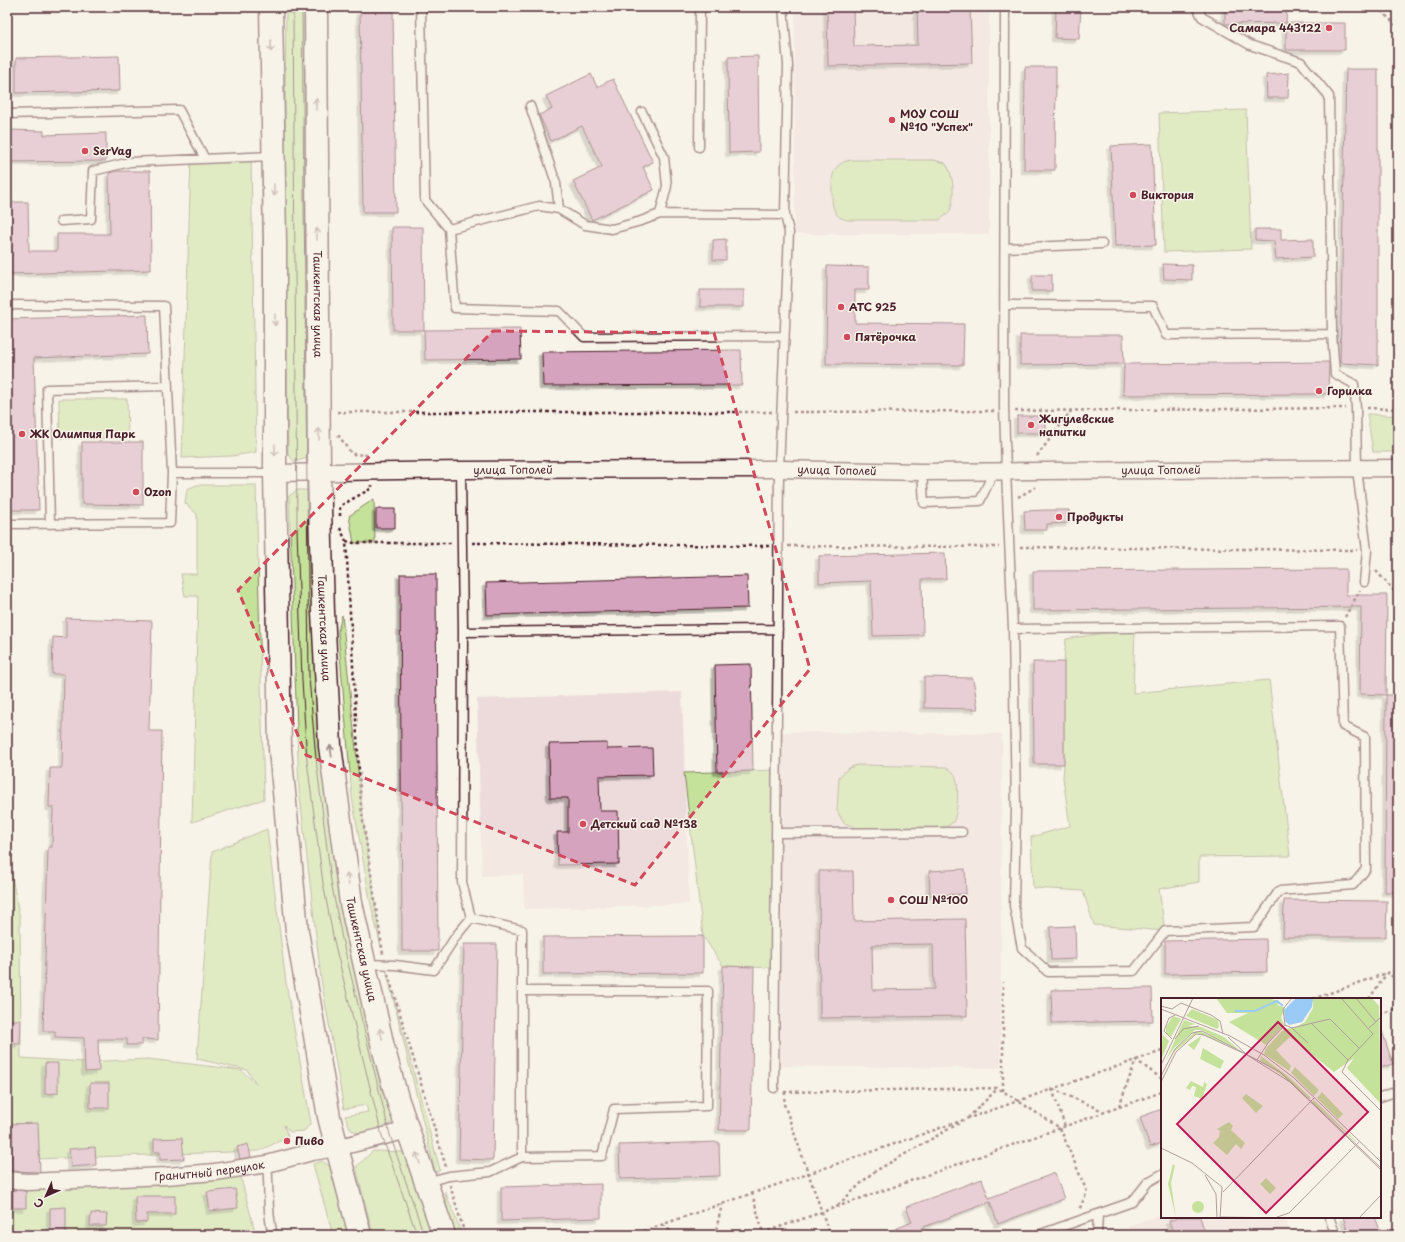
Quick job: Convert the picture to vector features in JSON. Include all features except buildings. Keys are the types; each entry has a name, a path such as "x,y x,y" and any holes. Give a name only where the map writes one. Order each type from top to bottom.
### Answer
{"main road":[{"path":"271,7 274,156 275,473 280,749 296,926 329,1117 360,1235"},
{"name":"Ташкентская улица","path":"316,7 332,411 319,473 330,524 330,746 351,902 375,964 384,1047 408,1130 444,1235"}],"street":[{"name":"улица Тополей","path":"275,473 461,470 779,469 922,472 1398,468"},
{"name":"Гранитный переулок","path":"7,1180 26,1182 166,1176 215,1172 268,1164 312,1152 336,1148 408,1130"}],"lane":[{"path":"421,7 425,200 449,229 455,308 559,311 584,337 784,336"},
{"path":"699,147 700,7"},
{"path":"774,1088 779,469 789,232 785,215 788,65 783,7"},
{"path":"1005,7 1004,411 1000,471 1009,547 1014,629 1016,809 1014,906 1022,948 1048,972 1134,971 1165,931 1254,927 1279,891 1353,885 1366,869 1365,737 1343,726 1340,626 1014,629"},
{"path":"1197,7 1202,17 1250,45 1301,62 1329,96 1332,334 1336,374 1354,384 1357,469 1367,551 1364,582"},
{"path":"530,106 556,184 559,209"},
{"path":"7,114 179,110 205,159"},
{"path":"642,112 664,157 667,186 660,214"},
{"path":"61,221 91,219 92,171 130,162 274,156"},
{"path":"449,229 539,206 559,209 585,225 612,229 660,214 785,215"},
{"path":"1005,248 1102,244"},
{"path":"7,305 164,306 172,473 170,523 7,524"},
{"path":"1004,305 1153,306 1166,335 1332,334"},
{"path":"50,524 47,389 168,386"},
{"path":"461,470 463,632 462,882 471,918"},
{"path":"922,472 924,503 980,501 1000,471"},
{"path":"172,473 275,473"},
{"path":"463,632 778,629"},
{"path":"776,833 962,832"},
{"path":"375,964 434,970 456,936 471,918"},
{"path":"471,918 522,930 522,1157"},
{"path":"426,1182 449,1176 490,1172 522,1157 602,1156 614,1109 707,1106 708,991 522,991"},
{"path":"1381,1097 1398,1091"},
{"path":"268,1164 270,1185 268,1210 273,1235"},
{"path":"1038,1235 1132,1202 1148,1182 1161,1175"},
{"path":"1097,1235 1098,1214"},
{"path":"1329,1218 1336,1235"}],"path":[{"path":"1377,7 1398,27"},
{"path":"332,411 782,412 1356,408 1398,409"},
{"path":"338,431 338,438 352,454 371,455 372,488 340,506 330,524 339,527 346,541 362,807 375,964 449,1176 451,1191 465,1235"},
{"path":"346,541 354,543 1367,551 1377,573 1398,595"},
{"path":"1340,626 1364,582"},
{"path":"1316,998 1398,969"},
{"path":"1387,973 1398,980"},
{"path":"1371,998 1387,973"},
{"path":"1003,982 1003,1092"},
{"path":"1381,1014 1398,1008"},
{"path":"632,1235 1161,1051"},
{"path":"1136,1060 1161,1078"},
{"path":"1119,1107 1136,1060"},
{"path":"774,1088 776,1092 998,1088 1060,1128 1087,1192 1073,1223"},
{"path":"836,1207 872,1173 967,1119 998,1088"},
{"path":"1052,1089 1106,1112"},
{"path":"1052,1089 1065,1126"},
{"path":"785,1092 784,1104 830,1235"},
{"path":"757,1235 1161,1092"},
{"path":"752,1193 763,1233"},
{"path":"715,1235 722,1204"},
{"path":"663,1224 676,1235"}],"highlighted area":[{"path":"493,331 714,333 810,669 635,885 306,755 238,590"}],"shaded area":[{"name":"МОУ СОШ №10 \"Успех\"","path":"795,7 989,7 989,234 795,234"},
{"name":"Детский сад №138","path":"682,692 689,904 524,909 523,874 482,876 477,699"},
{"name":"СОШ №100","path":"782,732 1002,734 1000,1068 780,1066"},
{"path":"1161,1214 1161,1218 1285,1218 1291,1235 1131,1235 1128,1226"}],"green space":[{"path":"286,7 308,7 311,457 294,462 288,453 285,104"},
{"path":"1246,110 1251,249 1164,252 1159,113"},
{"path":"251,156 256,452 232,456 182,458 191,159"},
{"path":"851,160 933,160 945,163 951,174 953,188 949,213 939,220 850,220 839,217 833,204 832,182 834,172 835,169 843,162"},
{"path":"262,164 269,174 270,454 264,459"},
{"path":"59,399 127,399 128,438 60,438"},
{"path":"1367,414 1398,416 1398,452 1373,452"},
{"path":"197,485 256,485 264,799 192,822 198,596 185,596 181,574 197,574 197,514 185,503 187,489"},
{"path":"297,490 306,490 320,499 323,686 370,1013 365,1021 383,1094 396,1105 395,1121 380,1129 363,1134 351,1130 345,1116 368,1112 366,1105 344,1109 321,979 299,788 289,496"},
{"path":"374,499 375,543 354,543 349,516"},
{"path":"342,615 364,827 381,947 371,905 352,797 338,631"},
{"path":"1135,628 1133,693 1269,680 1290,856 1199,857 1199,882 1159,889 1165,931 1094,925 1083,891 1033,888 1031,837 1070,826 1063,778 1064,662 1066,639"},
{"path":"857,765 946,767 954,773 957,782 957,807 953,822 939,828 857,828 844,823 837,811 839,777 849,768"},
{"path":"777,770 776,968 723,966 703,936 684,773"},
{"path":"267,829 286,983 311,1123 304,1131 290,1132 284,1125 288,1137 259,1151 7,1160 7,851 20,919 21,1058 84,1062 148,1059 241,1070 257,1085 247,1070 197,1059 212,852"},
{"path":"385,965 440,1170 438,1172 435,1171"},
{"path":"373,1151 406,1152 433,1235 373,1235 356,1167"},
{"path":"322,1161 335,1170 354,1235 333,1235 313,1164"},
{"path":"240,1175 256,1235 7,1235 7,1184"},
{"path":"445,1191 462,1235 455,1235 448,1217"}],"tram line":[{"path":"293,7 297,529 302,680 307,761 323,883 334,941 382,1136 417,1235"},
{"path":"302,7 309,678 316,759 331,881 342,939 390,1135 424,1235"}],"place":[{"name":"Самара 443122","path":"1329,28"},
{"name":"МОУ СОШ №10 \"Успех\"","path":"892,120"},
{"name":"SerVag","path":"85,151"},
{"name":"Виктория","path":"1133,195"},
{"name":"АТС 925","path":"841,307"},
{"name":"Пятёрочка","path":"847,337"},
{"name":"Горилка","path":"1319,391"},
{"name":"Жигулевские напитки","path":"1031,425"},
{"name":"ЖК Олимпия Парк","path":"22,434"},
{"name":"Ozon","path":"136,492"},
{"name":"Продукты","path":"1059,517"},
{"name":"Детский сад №138","path":"583,824"},
{"name":"СОШ №100","path":"891,900"},
{"name":"Пиво","path":"287,1141"}]}
